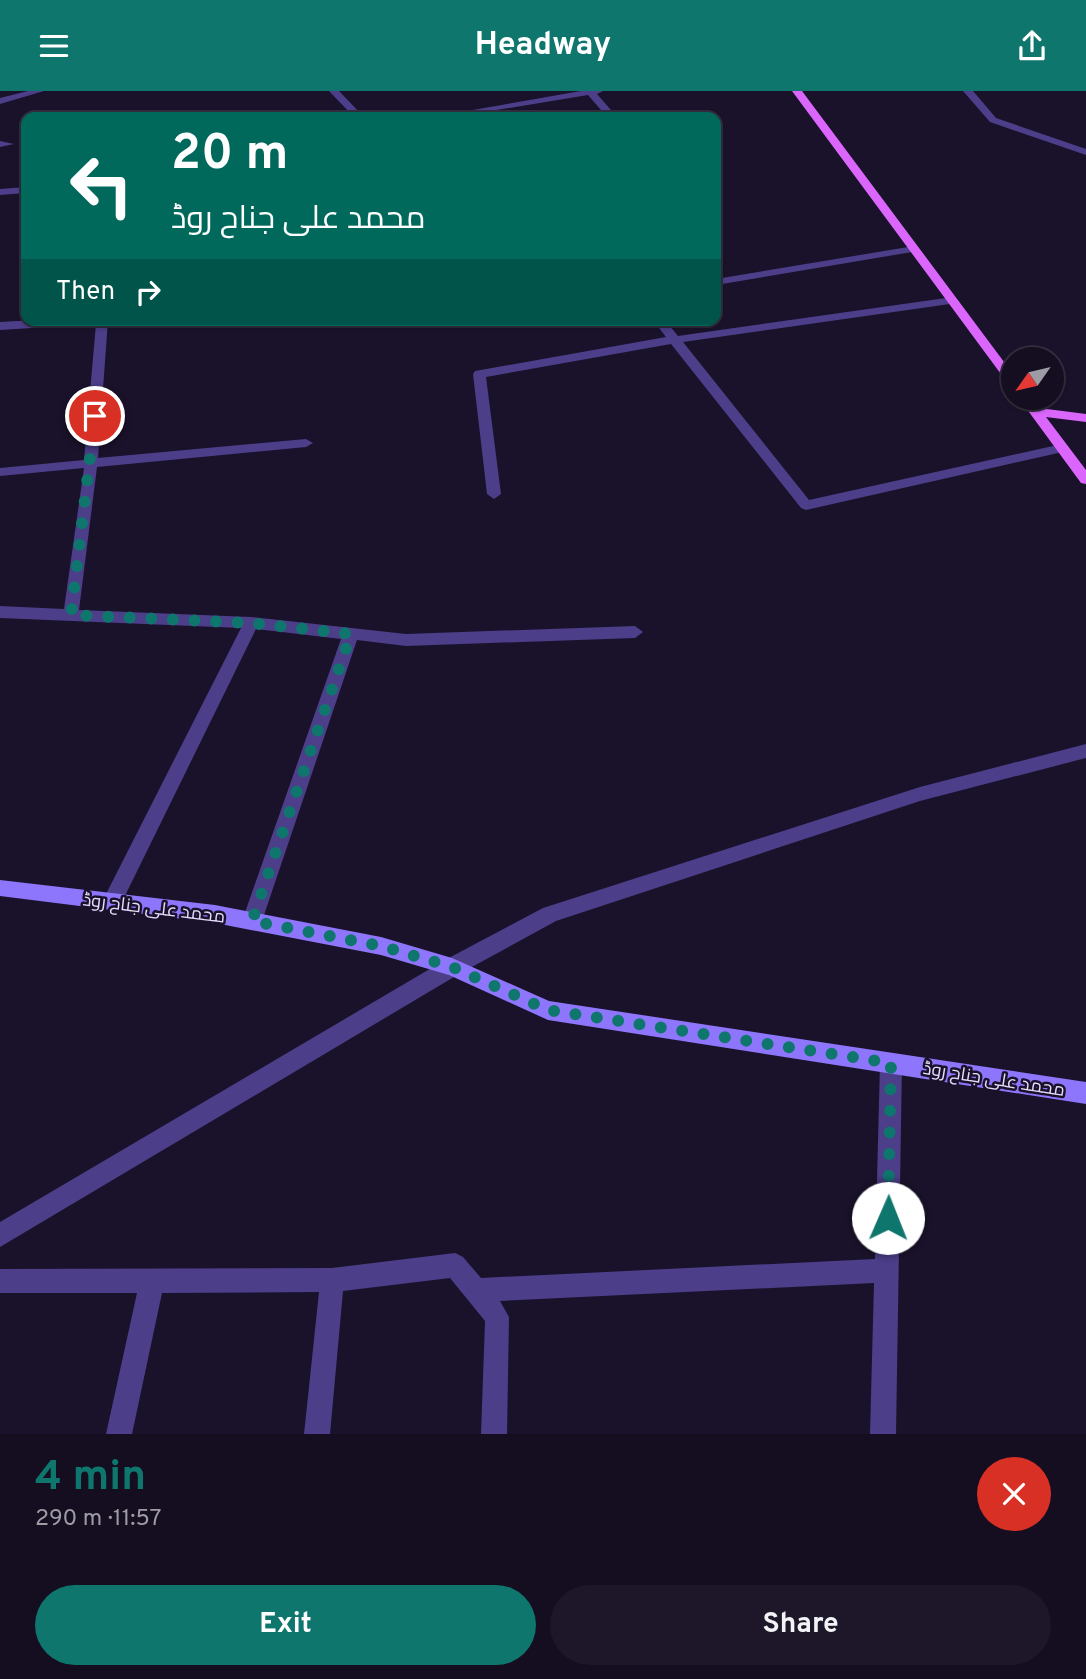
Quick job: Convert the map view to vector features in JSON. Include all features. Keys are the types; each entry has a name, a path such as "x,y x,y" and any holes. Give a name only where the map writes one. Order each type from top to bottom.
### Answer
{"main road":[{"path":"797,91 1001,366"},
{"path":"1036,412 1085,474"},
{"path":"1036,412 1086,418"},
{"name":"محمد علی جناح روڈ","path":"6,891 252,921 381,946 452,967 548,1010 1086,1093"}],"street":[{"path":"0,101 39,91"},
{"path":"334,91 354,112"},
{"path":"968,91 993,120 1086,152"},
{"path":"469,112 594,92 608,112"},
{"path":"0,192 21,190"},
{"path":"721,281 914,249"},
{"path":"494,493 479,374 672,340 953,301"},
{"path":"0,326 21,325"},
{"path":"71,615 91,464 99,326"},
{"path":"663,326 806,506 1062,448"},
{"path":"0,472 306,443"},
{"path":"0,612 251,623 406,640 635,632"},
{"path":"111,902 251,623"},
{"path":"252,921 351,634"},
{"path":"0,1235 452,967 550,914 920,794 1086,751"},
{"path":"883,1434 891,1063"},
{"path":"0,1281 332,1280 455,1265 497,1317 494,1434"},
{"path":"477,1290 887,1270"},
{"path":"317,1434 332,1280"},
{"path":"119,1434 152,1281"}],"route":[{"path":"95,416 71,615 251,623 351,634 252,921 381,946 452,967 548,1010 891,1063 888,1218"}]}
